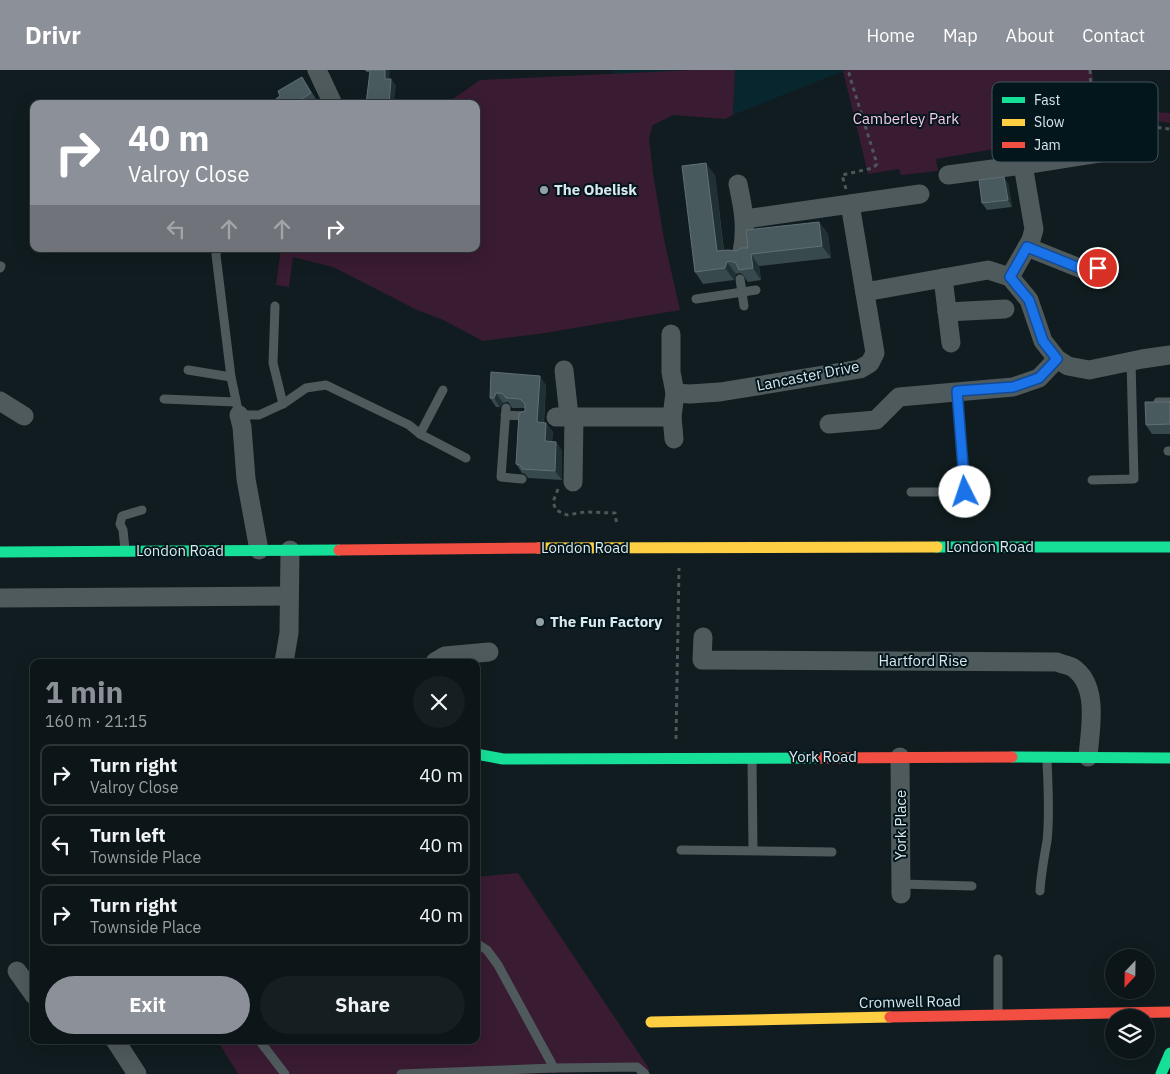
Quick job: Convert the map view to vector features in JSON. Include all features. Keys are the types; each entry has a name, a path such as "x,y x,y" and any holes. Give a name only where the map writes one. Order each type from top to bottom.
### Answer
{"street":[{"path":"317,70 331,100"},
{"path":"948,175 1036,162"},
{"path":"1010,277 1027,247 1034,229 1023,165"},
{"path":"738,184 745,219 745,236 740,257"},
{"path":"745,219 920,194"},
{"name":"Lancaster Drive","path":"675,393 720,392 860,369 870,363 875,353 850,204"},
{"path":"1027,247 1082,269 1098,268"},
{"path":"865,292 988,270 1010,277 1029,300 1043,341 1057,359 1068,366 1089,370 1170,356"},
{"path":"943,278 952,343"},
{"path":"947,312 1005,309"},
{"path":"672,334 671,372 675,393 672,417 674,438"},
{"path":"829,424 876,420 898,397 1013,387 1039,378 1057,359"},
{"path":"564,370 562,417 573,482"},
{"path":"0,401 24,416"},
{"path":"237,409 242,427 246,479 259,550"},
{"path":"562,417 672,417"},
{"name":"London Road","path":"0,552 680,547 1170,547"},
{"path":"285,659 289,633 290,550"},
{"path":"0,598 289,596"},
{"name":"Hartford Rise","path":"703,636 702,660 1057,662 1072,668 1083,678 1091,698 1088,756"},
{"path":"440,659 445,656 489,652"},
{"name":"York Road","path":"480,755 504,759 1088,756 1170,758"},
{"name":"York Place","path":"900,757 901,889"},
{"path":"16,972 30,989"},
{"name":"Cromwell Road","path":"651,1022 1170,1012"},
{"path":"118,1044 137,1074"},
{"path":"1161,1074 1170,1053"}],"lane":[{"path":"216,252 230,377 237,409"},
{"path":"740,280 744,306"},
{"path":"696,299 756,290"},
{"path":"276,306 273,362 283,404"},
{"path":"1092,480 1134,479 1130,362"},
{"path":"188,370 230,377"},
{"path":"164,400 237,409 259,415 283,404 306,388 326,385 409,425 420,434 466,458"},
{"path":"420,434 443,390"},
{"path":"912,492 965,492 957,391"},
{"path":"1158,402 1170,402"},
{"path":"522,479 501,477 505,412 526,416"},
{"path":"125,551 123,530 120,524 122,516 142,510"},
{"path":"1040,891 1041,869 1047,840 1047,757"},
{"path":"752,758 753,850"},
{"path":"682,850 832,852"},
{"path":"901,889 972,886"},
{"path":"480,946 487,950 498,965 554,1068"},
{"path":"998,959 998,1015"},
{"path":"262,1044 285,1074"},
{"path":"401,1074 637,1067 645,1074"}],"path":[{"path":"850,204 842,175 873,168 877,164 849,74 851,70"},
{"path":"573,482 560,485 552,502 556,510 568,515 585,512 615,514 619,534"},
{"path":"675,758 680,547"}],"shaded area":[{"path":"614,70 692,70 614,74"},
{"path":"735,70 846,70 733,115"}],"green space":[{"path":"692,70 735,70 733,115 725,119 673,115 653,125 649,138 664,239 680,310 545,333 483,341 333,267 293,257 289,287 276,285 281,252 480,252 480,100 453,100 480,80"},
{"name":"Camberley Park","path":"1092,70 1094,82 992,82 992,149 936,159 938,171 901,175 899,169 868,174 843,71"},
{"path":"1158,112 1170,113 1170,123 1158,121"},
{"path":"518,873 650,1070 509,1074 238,1074 219,1044 480,1044 480,877"}],"building":[{"path":"385,70 385,79 391,79 389,100 366,100 370,71 366,71"},
{"path":"302,77 311,93 300,100 274,100 280,96 278,91"},
{"path":"706,163 717,251 737,251 741,248 748,248 746,230 819,222 822,246 751,254 753,268 739,270 736,263 731,261 727,262 725,268 695,272 682,166"},
{"path":"1004,177 1008,200 982,203 979,180"},
{"path":"491,372 540,376 537,422 546,423 545,441 556,442 555,471 522,469 520,465 516,464 519,413 525,411 525,404 520,399 506,398 500,393 496,393 494,398 490,398"},
{"path":"1145,402 1170,402 1170,424 1146,425"}],"traffic: fast":[{"path":"937,547 1170,547"},
{"path":"0,552 339,550"},
{"path":"480,755 503,759 820,758"},
{"path":"1012,757 1170,758"},
{"path":"1161,1074 1170,1053"}],"traffic: slow":[{"path":"538,548 937,547"},
{"path":"651,1022 890,1017"}],"traffic: jam":[{"path":"339,550 538,548"},
{"path":"820,758 1012,757"},
{"path":"890,1017 1170,1012"}],"place":[{"name":"The Obelisk","path":"544,190"},
{"name":"The Fun Factory","path":"540,622"}],"route":[{"path":"965,492 957,391 1013,387 1039,378 1057,359 1043,341 1029,300 1010,277 1027,247 1082,269 1098,268"}]}
